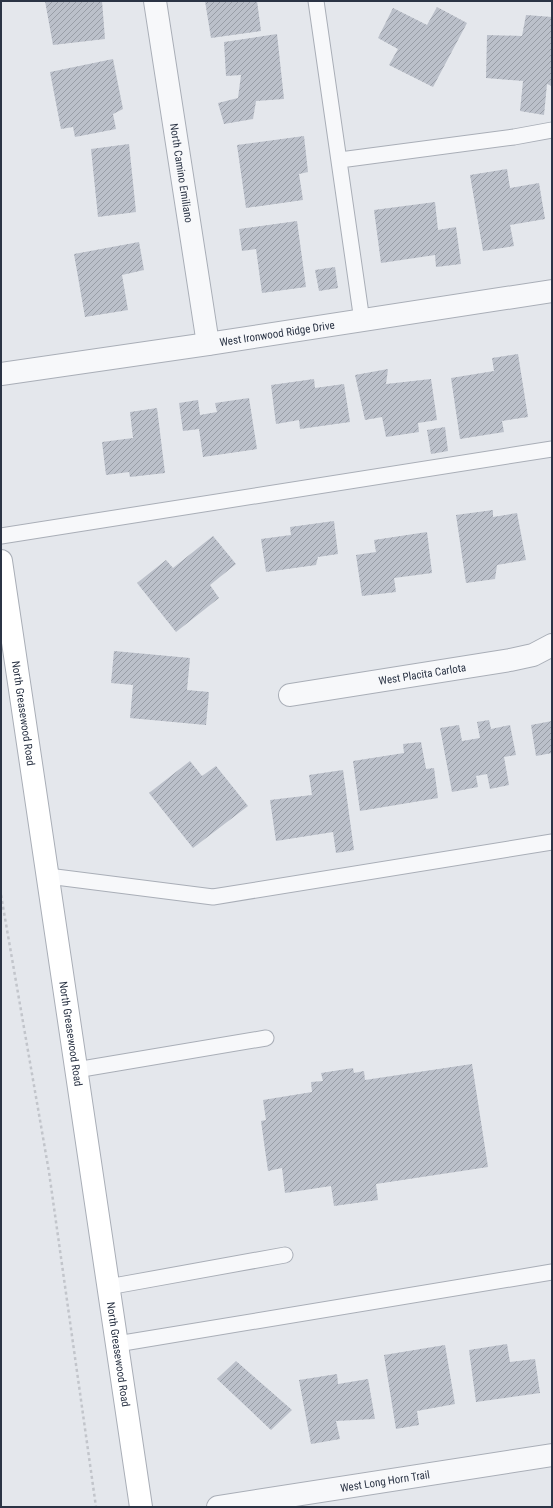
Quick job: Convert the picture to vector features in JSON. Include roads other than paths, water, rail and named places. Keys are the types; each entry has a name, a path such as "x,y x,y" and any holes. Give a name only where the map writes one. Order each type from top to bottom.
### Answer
{"street":[{"name":"North Camino Emiliano","path":"155,1 208,344"},
{"name":"West Ironwood Ridge Drive","path":"1,374 552,291"},
{"name":"North Greasewood Road","path":"1,561 141,1507"},
{"name":"West Placita Carlota","path":"290,695 510,660 533,654 552,645"},
{"name":"West Long Horn Trail","path":"218,1507 552,1455"}],"lane":[{"path":"316,1 362,320"},
{"path":"340,160 514,137 552,130"},
{"path":"1,536 552,449"},
{"path":"48,876 213,897 552,842"},
{"path":"76,1070 266,1038"},
{"path":"108,1287 284,1255"},
{"path":"117,1344 552,1272"}]}
